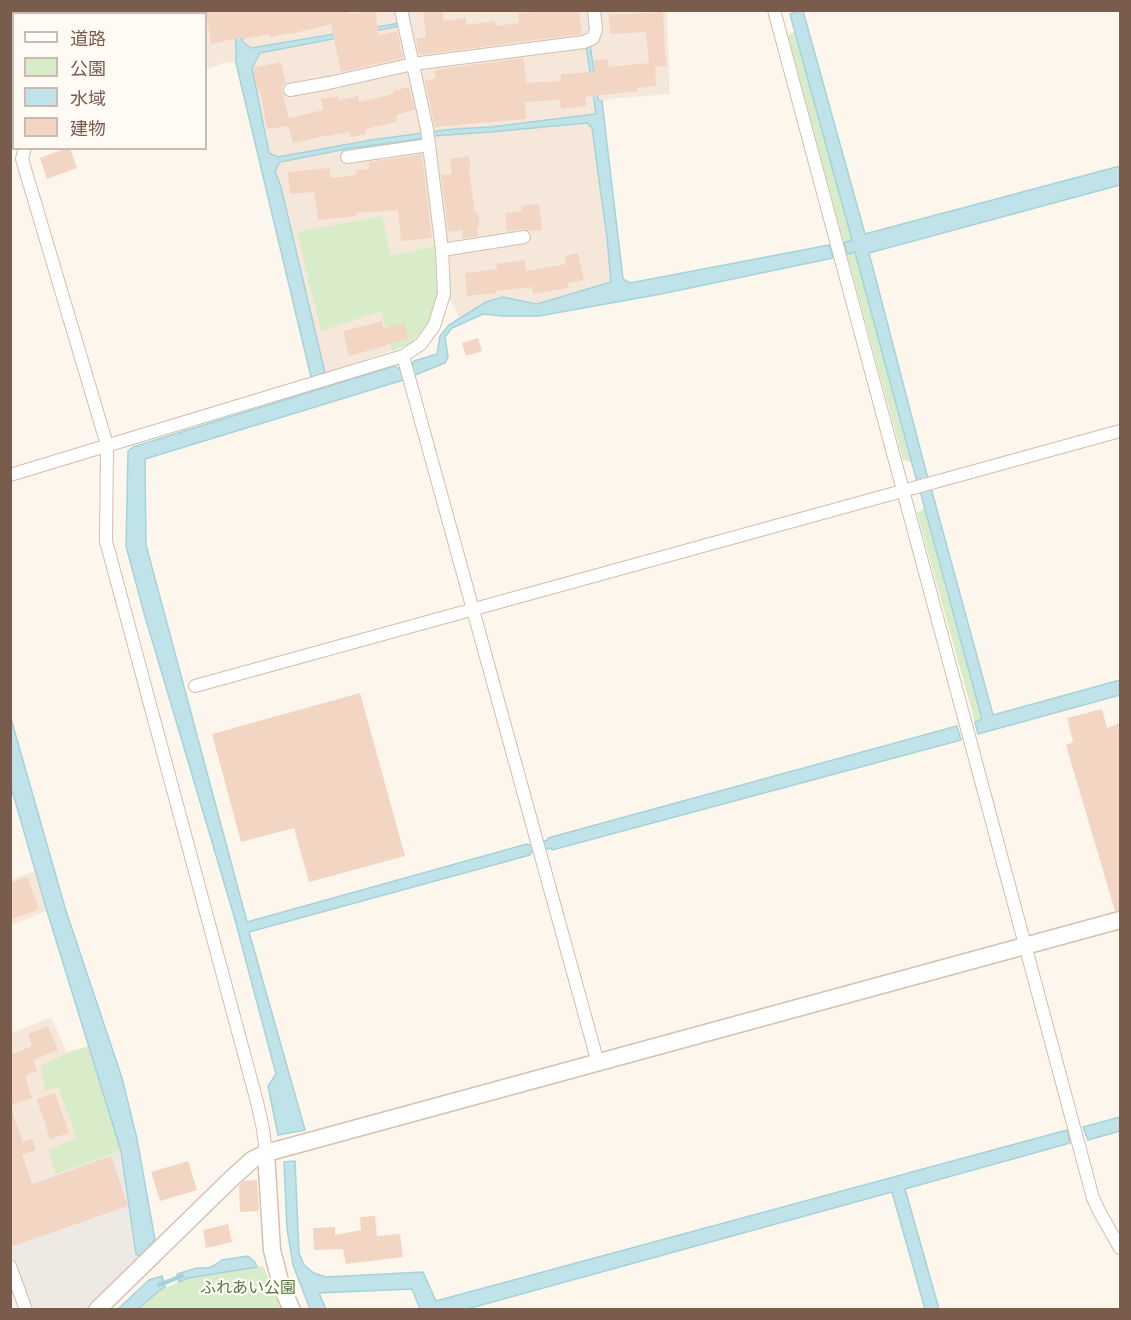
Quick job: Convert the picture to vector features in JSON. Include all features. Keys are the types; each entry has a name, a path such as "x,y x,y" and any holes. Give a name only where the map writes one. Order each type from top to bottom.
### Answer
{"street":[{"path":"10,476 107,445 405,360 421,344 434,326 444,294 442,250 428,138 401,10"},
{"path":"290,90 413,64 584,42 592,38 596,30 594,10"},
{"path":"777,11 1093,1198 1120,1248"},
{"path":"347,157 428,138"},
{"path":"24,150 22,159 107,445 106,542 257,1102 266,1153 272,1250 281,1285 292,1310"},
{"path":"442,250 524,237"},
{"path":"405,360 598,1062"},
{"path":"195,686 1120,431"},
{"path":"98,1310 230,1180 252,1160 266,1153 1120,920"},
{"path":"10,1266 26,1310"}],"shaded area":[{"path":"164,10 667,11 670,94 608,99 599,105 614,290 539,309 496,305 461,320 450,300 446,305 441,328 429,324 410,344 322,374 246,63 229,62 207,69 207,12 161,12"},
{"path":"35,871 47,911 11,925 11,880"},
{"path":"51,1017 67,1052 89,1046 121,1151 11,1189 10,1034"},
{"path":"121,1151 136,1254 140,1256 85,1309 30,1309 11,1254 10,1189"}],"green space":[{"path":"795,31 852,241 844,243 788,36"},
{"path":"382,216 391,256 434,246 437,291 429,324 410,344 392,351 381,311 321,331 297,232"},
{"path":"855,252 912,462 903,460 847,254"},
{"path":"924,508 982,720 975,722 917,513"},
{"path":"89,1046 121,1151 55,1174 49,1150 77,1138 58,1087 45,1091 41,1066 67,1053"},
{"name":"ふれあい公園","path":"263,1266 282,1309 138,1310 160,1290 188,1278"}],"water":[{"path":"227,11 232,11 243,42 251,48 400,23 400,26 260,53 252,68 269,153 278,157 371,140 596,114 586,45 590,44 598,100 602,101 623,279 630,283 829,245 833,258 661,294 539,316 483,314 452,328 445,337 448,357 445,363 400,381 145,459 146,545 247,922 957,726 961,740 552,850 551,848 530,853 530,855 249,932 305,1130 278,1135 268,1086 276,1074 234,916 126,546 128,451 133,447 394,366 401,370 411,366 414,361 437,354 440,336 449,325 486,302 503,297 537,304 611,282 592,128 587,123 433,136 351,148 280,162 275,171 281,187 325,373 311,377 236,63 236,43"},
{"path":"803,11 865,234 1120,166 1120,185 869,253 928,479 917,482 855,252 847,254 844,243 852,240 790,14"},
{"path":"931,488 993,715 1120,680 1120,695 978,734 975,722 982,719 920,491"},
{"path":"10,715 66,911 122,1078 137,1139 155,1240 140,1256 136,1254 121,1151 11,787"},
{"path":"1120,1117 1120,1131 1088,1140 1083,1127"},
{"path":"1067,1130 1070,1143 905,1189 939,1309 925,1309 892,1192 467,1309 420,1309 412,1289 319,1293 326,1309 310,1309 293,1265 287,1229 284,1162 295,1161 299,1253 304,1265 314,1273 326,1277 423,1272 436,1301"},
{"path":"248,1256 257,1267 188,1278 179,1282 177,1274 197,1268 208,1268 222,1260"},
{"path":"162,1276 165,1287 138,1309 118,1309 149,1280"}],"building":[{"path":"204,10 350,10 350,14 375,10 379,35 397,31 403,58 341,72 331,24 291,34 269,37 269,34 243,39 243,37 211,44 207,12"},
{"path":"423,10 442,10 444,21 466,18 466,25 495,21 495,26 519,23 518,13 579,10 582,34 419,55 416,39 426,37"},
{"path":"663,12 666,66 655,67 656,86 637,88 638,91 585,97 586,106 561,109 560,100 525,102 526,119 435,127 425,81 436,78 434,70 523,58 527,83 561,81 561,74 595,72 594,60 608,59 609,67 649,63 646,32 610,34 609,15"},
{"path":"281,62 286,83 282,86 282,91 289,118 323,110 321,99 338,96 339,100 358,96 359,102 393,94 393,91 409,87 415,110 396,115 397,122 365,129 366,134 351,137 349,132 293,143 288,126 267,129 253,68"},
{"path":"61,150 71,150 77,168 47,179 40,158"},
{"path":"422,154 432,238 401,241 398,210 356,213 356,216 318,220 314,192 290,194 288,172 329,168 331,178 357,175 356,170 369,169 369,162"},
{"path":"469,156 475,213 478,212 480,227 477,227 478,236 463,238 462,230 448,232 441,175 452,174 450,159"},
{"path":"539,204 542,230 507,231 505,213 522,211 521,206"},
{"path":"578,253 584,280 568,283 568,288 533,294 532,287 467,296 465,273 497,269 496,264 525,260 526,271 566,264 565,256"},
{"path":"382,321 383,328 405,323 408,339 349,356 343,331"},
{"path":"478,338 482,351 466,356 462,343"},
{"path":"360,693 405,856 309,882 294,828 241,842 212,734"},
{"path":"1102,709 1107,728 1120,723 1120,910 1115,911 1066,745 1073,742 1067,718"},
{"path":"27,877 39,909 10,920 10,883"},
{"path":"48,1026 58,1050 33,1060 37,1071 25,1076 32,1098 10,1105 10,1055 32,1046 28,1034"},
{"path":"55,1093 69,1133 50,1139 37,1099"},
{"path":"10,1112 12,1112 23,1142 32,1139 36,1150 22,1155 32,1184 111,1156 128,1206 10,1247"},
{"path":"188,1161 197,1190 160,1201 151,1172"},
{"path":"257,1180 259,1211 240,1212 239,1186 244,1181"},
{"path":"375,1216 377,1236 400,1234 403,1257 346,1264 343,1249 314,1250 313,1228 335,1227 335,1235 361,1230 360,1217"},
{"path":"228,1224 232,1242 206,1248 203,1230"}],"waterway":[{"path":"159,1285 182,1276"}]}
